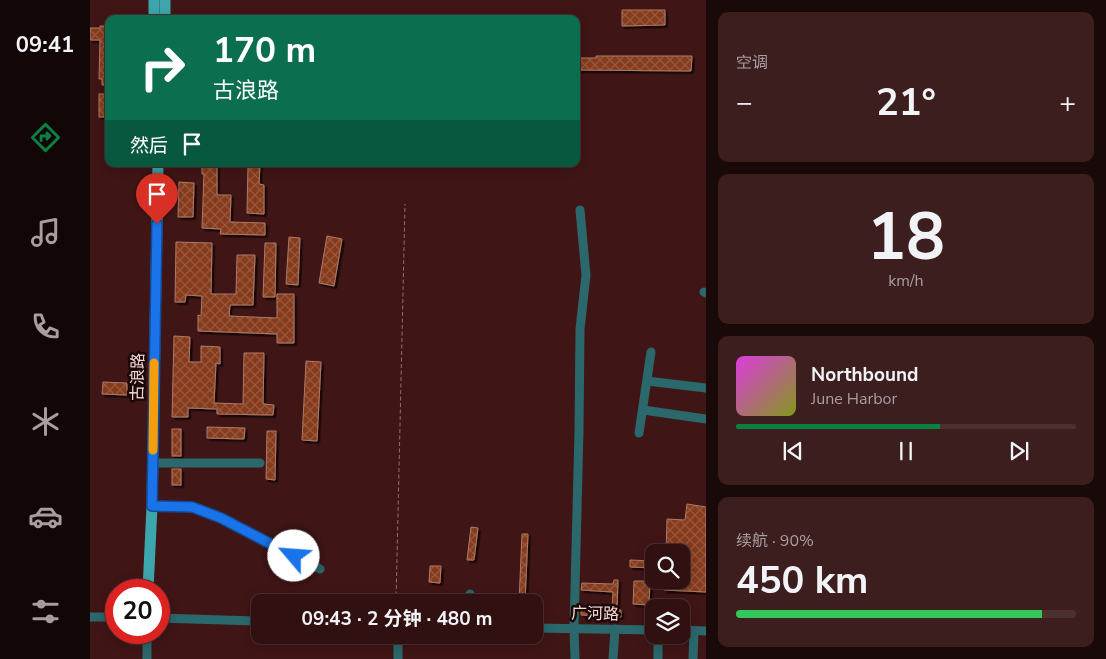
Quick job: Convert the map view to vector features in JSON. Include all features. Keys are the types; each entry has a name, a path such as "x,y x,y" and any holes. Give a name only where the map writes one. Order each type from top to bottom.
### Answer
{"main road":[{"path":"154,0 154,15"},
{"path":"165,15 166,0"},
{"name":"古浪路","path":"149,579 152,506 158,167"}],"street":[{"path":"575,659 580,329 586,275 580,210"},
{"path":"639,433 651,352"},
{"path":"647,381 706,388"},
{"path":"642,410 706,419"},
{"path":"152,463 260,463"},
{"path":"152,506 192,507 221,518 320,569"},
{"path":"90,617 105,617"},
{"path":"170,618 251,621"},
{"name":"广河路","path":"543,628 645,630"},
{"path":"612,659 615,629"},
{"path":"690,631 706,631"},
{"path":"692,659 694,631"},
{"path":"147,644 147,659"},
{"path":"398,644 398,659"},
{"path":"658,644 658,659"}],"path":[{"path":"396,594 405,204"}],"building":[{"path":"622,10 665,10 665,25 622,26"},
{"path":"100,26 105,26 105,85 102,85 102,79 99,79 100,40 90,40 90,28 100,28"},
{"path":"596,56 692,56 691,71 580,70 580,58 596,58"},
{"path":"99,94 105,94 105,117 99,117"},
{"path":"202,167 217,167 217,195 231,195 230,222 265,223 265,235 220,234 221,229 202,228 204,174 202,174"},
{"path":"248,167 260,167 259,184 264,185 264,214 247,213"},
{"path":"179,182 194,183 193,217 178,217"},
{"path":"327,236 342,239 334,286 319,283"},
{"path":"289,237 300,238 298,285 286,284"},
{"path":"176,242 212,243 211,294 236,294 237,255 255,255 253,305 230,305 229,316 277,318 277,294 294,294 294,343 277,343 277,334 198,331 198,315 201,316 202,296 186,295 185,302 175,302"},
{"path":"265,243 276,243 275,297 263,297"},
{"path":"174,336 190,337 189,362 201,362 201,346 220,347 220,364 216,363 214,403 243,404 244,353 264,353 263,404 274,405 273,415 217,414 217,409 188,408 188,417 172,417"},
{"path":"306,361 321,362 317,441 302,440"},
{"path":"103,382 127,383 127,395 102,394"},
{"path":"207,427 245,428 244,439 207,438"},
{"path":"172,429 181,429 181,456 172,456"},
{"path":"267,431 276,431 275,480 266,479"},
{"path":"172,469 181,469 181,485 172,485"},
{"path":"687,504 706,507 706,592 664,590 690,589 690,544 666,544 667,519 685,520"},
{"path":"471,527 478,528 474,560 467,560"},
{"path":"522,534 528,534 525,594 519,594"},
{"path":"630,560 645,561 645,568 630,567"},
{"path":"430,566 441,566 440,583 429,582"},
{"path":"614,580 618,580 617,610 621,610 621,617 581,615 581,609 612,610 613,592 581,590 582,583 613,584"},
{"path":"634,581 645,581 645,589 650,589 649,599 645,599 645,605 633,604"}],"slow traffic":[{"path":"153,450 154,363"}],"route":[{"path":"157,224 152,506 192,507 221,518 294,556"}]}
